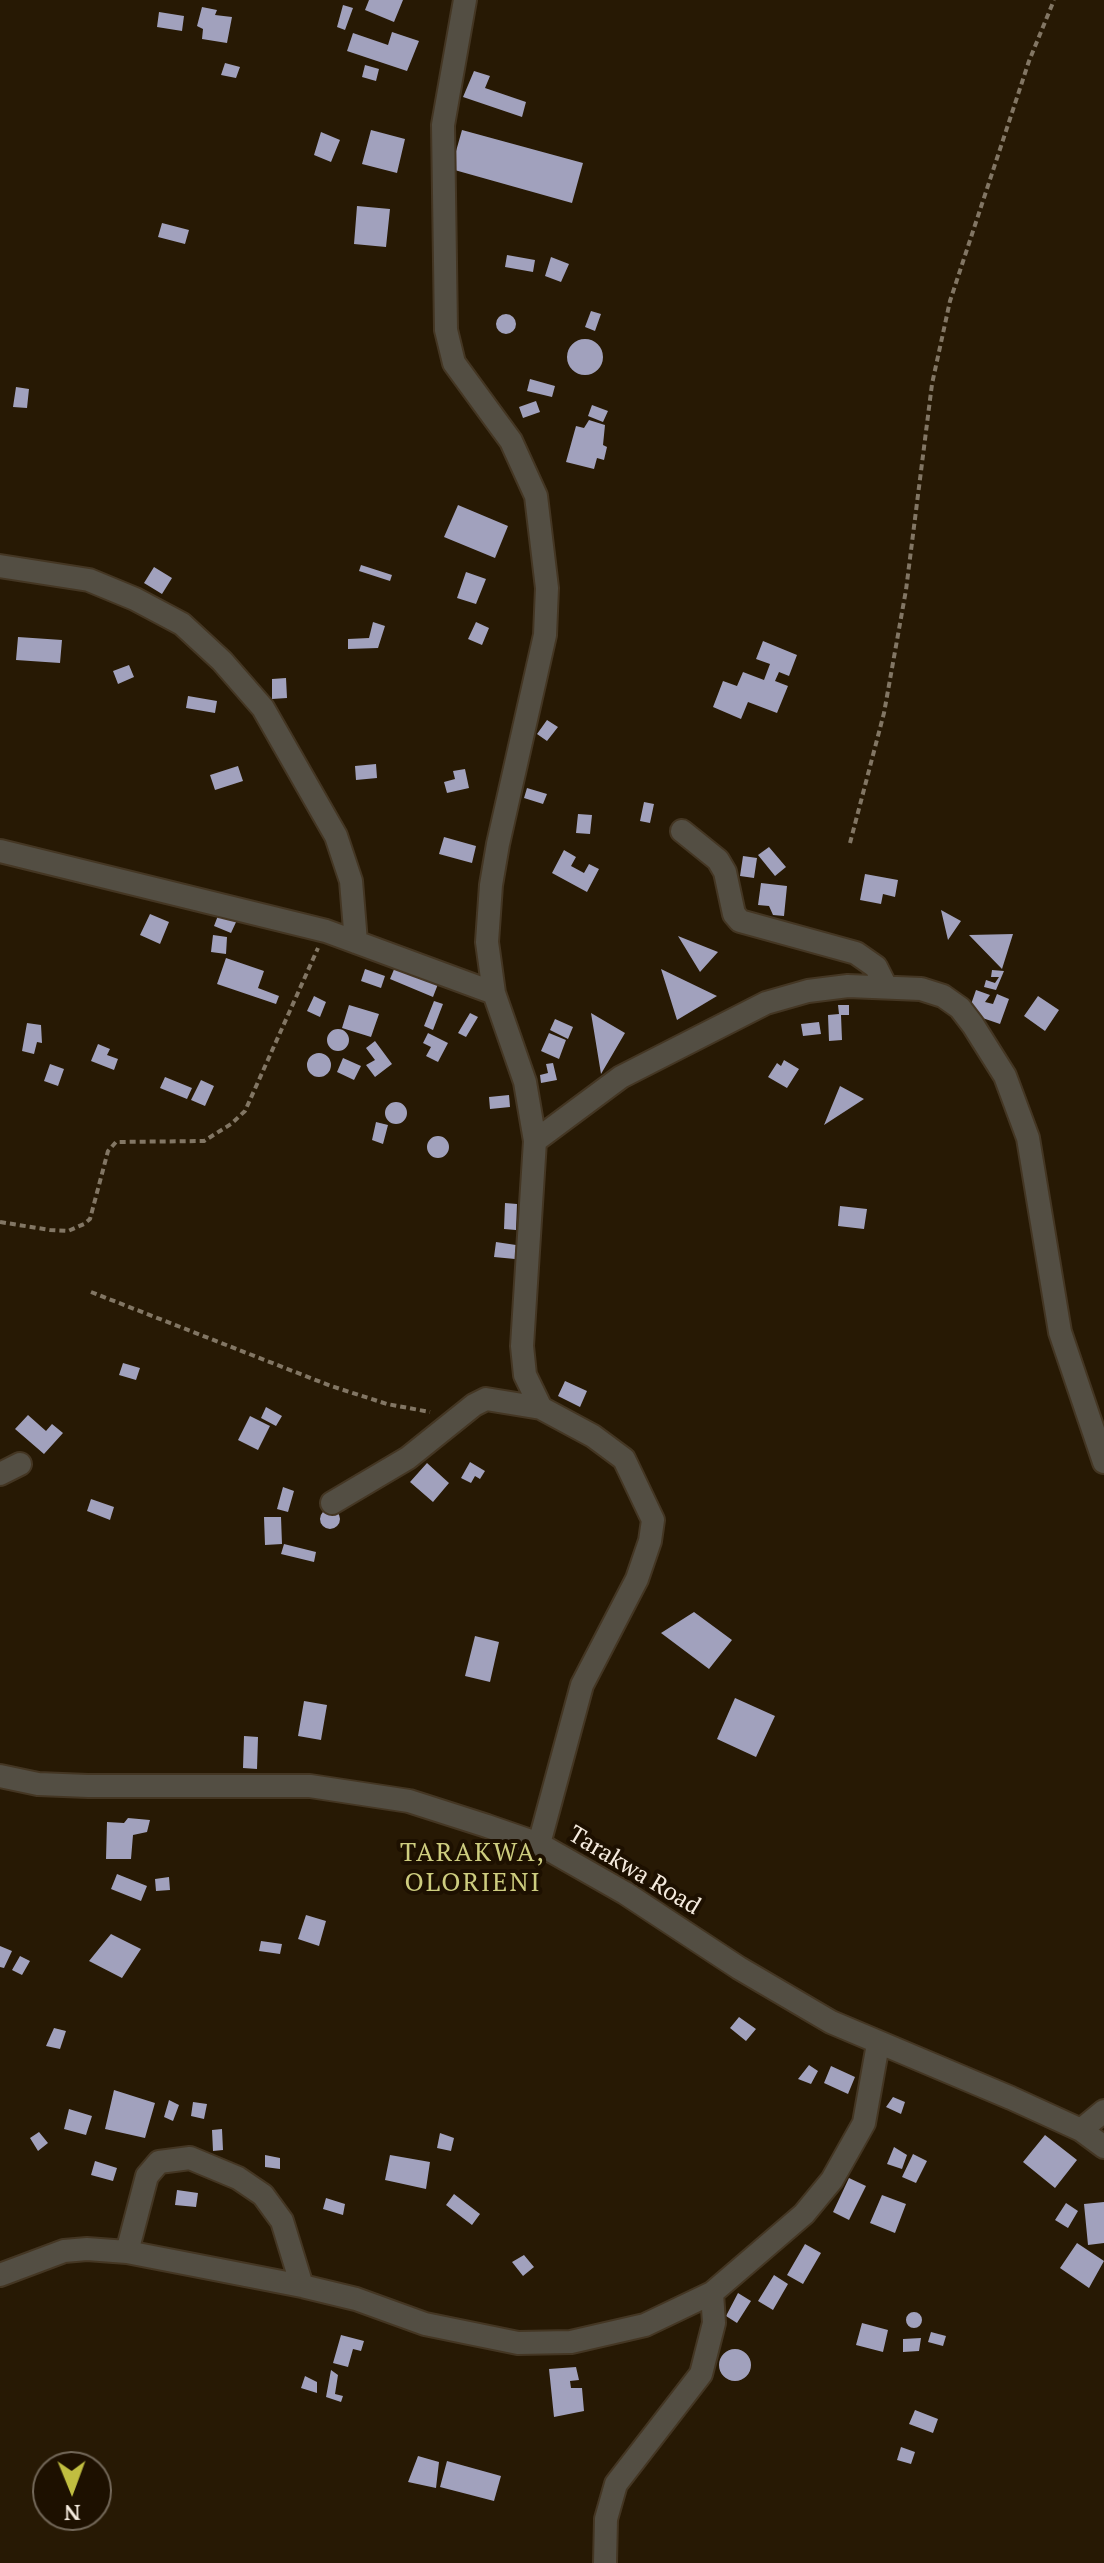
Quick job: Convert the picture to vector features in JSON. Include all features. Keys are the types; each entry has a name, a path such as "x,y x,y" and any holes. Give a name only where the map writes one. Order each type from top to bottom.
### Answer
{"street":[{"path":"465,0 443,125 446,330 454,363 511,441 536,496 547,588 545,635 491,885 487,942 494,993 525,1082 535,1141 522,1346 525,1375 541,1408"},
{"path":"0,566 89,580 135,599 182,624 222,661 263,708 336,836 351,881 356,942"},
{"path":"682,831 718,860 725,872 734,914 740,921 856,953 876,967 885,985"},
{"path":"0,851 326,931 494,993"},
{"path":"535,1141 621,1077 766,1003 808,991 885,985 921,989 943,996 960,1008 1005,1076 1028,1138 1060,1332 1104,1462"},
{"path":"332,1503 408,1458 486,1399 541,1408 593,1436 624,1459 653,1520 650,1541 637,1579 582,1685 539,1844"},
{"name":"Tarakwa Road","path":"0,1776 50,1784 234,1788 310,1786 354,1790 409,1801 539,1844 625,1893 778,1993 878,2044 1081,2130 1104,2147"},
{"path":"0,2275 64,2251 127,2252 302,2286 356,2299 425,2324 518,2343 571,2342 604,2336 645,2325 712,2293 804,2214 832,2180 864,2123 878,2044"},
{"path":"1081,2130 1104,2111"},
{"path":"127,2252 147,2176 159,2162 190,2158 238,2178 263,2195 282,2221 302,2286"},
{"path":"605,2563 606,2519 616,2484 701,2374 714,2323 712,2293"}],"path":[{"path":"850,843 884,713 906,590 932,384 950,301 1029,61 1054,0"},
{"path":"0,1222 68,1231 90,1219 108,1151 116,1142 204,1141 238,1118 245,1111 326,931"},
{"path":"91,1292 331,1386 387,1404 460,1417"}],"building":[{"path":"369,0 403,0 394,22 365,10"},
{"path":"343,5 353,8 345,30 337,27"},
{"path":"202,7 217,10 215,15 232,17 227,43 202,39 203,29 197,26"},
{"path":"159,12 184,16 182,31 157,27"},
{"path":"392,32 419,41 407,71 347,51 353,33 388,45"},
{"path":"225,63 240,67 236,78 221,75"},
{"path":"365,65 379,69 376,81 362,77"},
{"path":"474,71 490,76 485,88 526,102 522,117 463,97"},
{"path":"371,130 405,139 397,173 362,164"},
{"path":"462,130 583,163 572,203 451,169"},
{"path":"321,132 340,140 331,162 314,155"},
{"path":"357,206 390,209 386,247 354,244"},
{"path":"162,223 189,230 185,244 158,237"},
{"path":"507,255 535,260 533,272 505,267"},
{"path":"551,257 569,264 561,282 545,276"},
{"path":"591,311 601,314 595,331 585,327"},
{"path":"506,314 513,317 516,324 513,331 506,334 499,331 496,324 499,317"},
{"path":"585,339 598,344 603,357 598,370 585,375 572,370 567,357 572,344"},
{"path":"530,379 555,386 552,397 527,391"},
{"path":"16,387 29,389 27,408 13,407"},
{"path":"536,401 540,412 523,418 519,407"},
{"path":"592,405 608,411 603,422 588,416"},
{"path":"589,420 605,425 603,445 607,447 604,460 597,458 594,469 566,462 576,426 584,428"},
{"path":"458,505 508,526 495,558 444,537"},
{"path":"361,565 392,575 390,581 359,571"},
{"path":"154,567 172,578 162,594 144,583"},
{"path":"466,572 486,579 476,604 457,598"},
{"path":"373,622 385,626 378,648 348,649 348,639 369,638"},
{"path":"476,622 489,628 482,645 468,639"},
{"path":"18,637 62,640 60,663 16,660"},
{"path":"763,641 797,655 789,676 779,672 775,681 788,686 777,713 748,702 741,719 713,707 723,681 737,686 743,672 764,680 770,664 756,659"},
{"path":"129,665 134,677 118,684 113,671"},
{"path":"286,678 287,698 272,699 272,679"},
{"path":"188,696 217,701 215,713 186,708"},
{"path":"547,720 558,727 547,741 537,734"},
{"path":"376,764 377,778 356,780 355,766"},
{"path":"238,766 243,781 215,790 210,775"},
{"path":"465,769 469,788 447,793 444,782 455,779 453,771"},
{"path":"527,788 547,794 543,804 524,798"},
{"path":"644,802 654,804 650,823 640,821"},
{"path":"578,814 592,815 590,834 576,833"},
{"path":"444,837 476,846 472,863 439,854"},
{"path":"769,847 786,867 775,876 758,855"},
{"path":"564,850 576,857 571,866 584,873 589,864 599,869 587,892 552,873"},
{"path":"743,856 757,858 754,878 740,876"},
{"path":"865,874 898,880 895,897 883,894 881,904 860,900"},
{"path":"761,883 787,886 784,916 773,915 769,906 758,905"},
{"path":"941,910 961,921 948,940"},
{"path":"219,913 237,920 231,933 214,926"},
{"path":"150,914 169,922 160,944 140,935"},
{"path":"1013,934 1002,969 969,935"},
{"path":"213,935 227,937 226,954 211,952"},
{"path":"678,936 718,952 700,972"},
{"path":"226,958 264,971 258,988 279,996 276,1004 217,984"},
{"path":"395,967 438,984 433,997 390,979"},
{"path":"365,969 385,976 381,988 361,981"},
{"path":"661,969 717,996 677,1020"},
{"path":"992,970 1004,971 996,990 984,987 986,980 995,983 999,977 991,977"},
{"path":"976,990 990,995 985,1002 993,1004 997,994 1009,999 1000,1024 968,1013"},
{"path":"314,996 326,1002 320,1017 307,1011"},
{"path":"1038,996 1059,1010 1045,1031 1024,1016"},
{"path":"434,1001 443,1004 433,1030 424,1026"},
{"path":"349,1005 379,1014 371,1037 342,1028"},
{"path":"838,1005 849,1005 849,1015 841,1015 842,1040 829,1041 828,1015 839,1014"},
{"path":"470,1013 478,1017 466,1037 458,1033"},
{"path":"591,1013 625,1033 601,1074"},
{"path":"555,1019 573,1027 568,1039 550,1030"},
{"path":"819,1022 821,1034 803,1036 801,1024"},
{"path":"27,1023 41,1025 42,1043 37,1042 34,1054 22,1051"},
{"path":"338,1029 349,1040 338,1051 327,1040"},
{"path":"428,1033 448,1043 438,1062 426,1056 431,1047 423,1043"},
{"path":"549,1033 566,1040 559,1059 541,1051"},
{"path":"375,1041 392,1064 375,1077 366,1065 375,1060 366,1048"},
{"path":"98,1044 110,1049 107,1055 118,1059 114,1070 91,1061"},
{"path":"319,1053 327,1057 331,1065 327,1073 319,1077 311,1073 307,1065 311,1057"},
{"path":"343,1058 361,1066 354,1080 337,1072"},
{"path":"784,1060 799,1069 787,1088 768,1077 777,1063 781,1066"},
{"path":"553,1063 557,1080 541,1083 540,1075 548,1073 546,1064"},
{"path":"50,1064 64,1069 58,1086 44,1081"},
{"path":"165,1077 192,1088 187,1099 160,1088"},
{"path":"201,1080 214,1086 205,1106 191,1100"},
{"path":"840,1086 864,1099 824,1125"},
{"path":"509,1095 510,1107 490,1109 489,1097"},
{"path":"396,1102 404,1105 407,1113 404,1121 396,1124 388,1121 385,1113 388,1105"},
{"path":"376,1122 388,1125 383,1144 372,1140"},
{"path":"438,1136 446,1139 449,1147 446,1155 438,1158 430,1155 427,1147 430,1139"},
{"path":"505,1203 517,1204 516,1230 504,1229"},
{"path":"840,1206 867,1209 864,1229 838,1226"},
{"path":"496,1242 516,1245 515,1259 494,1257"},
{"path":"123,1363 140,1368 136,1380 119,1375"},
{"path":"565,1381 587,1391 580,1407 558,1396"},
{"path":"266,1407 282,1416 276,1426 261,1418"},
{"path":"28,1415 46,1431 52,1424 63,1433 44,1454 15,1429"},
{"path":"250,1416 270,1426 258,1450 238,1440"},
{"path":"470,1462 485,1471 480,1479 475,1476 471,1483 461,1478"},
{"path":"427,1463 449,1483 433,1502 410,1482"},
{"path":"283,1487 294,1491 288,1512 277,1509"},
{"path":"91,1499 114,1507 110,1520 87,1511"},
{"path":"326,1509 334,1509 340,1519 334,1529 326,1529 320,1523 320,1515"},
{"path":"264,1517 281,1517 282,1544 265,1545"},
{"path":"284,1544 316,1552 314,1562 281,1554"},
{"path":"694,1612 732,1640 709,1669 661,1633"},
{"path":"475,1636 499,1642 490,1682 465,1676"},
{"path":"735,1698 775,1716 756,1757 717,1739"},
{"path":"304,1701 327,1705 321,1740 298,1736"},
{"path":"244,1736 258,1737 257,1769 243,1768"},
{"path":"128,1818 150,1820 147,1832 133,1835 131,1859 106,1859 107,1822 124,1823"},
{"path":"117,1874 147,1886 141,1901 111,1889"},
{"path":"169,1877 170,1890 156,1891 155,1879"},
{"path":"306,1915 326,1921 319,1946 298,1939"},
{"path":"111,1934 141,1949 122,1978 89,1961"},
{"path":"261,1941 282,1944 280,1954 259,1951"},
{"path":"0,1946 12,1951 4,1968 0,1967"},
{"path":"20,1956 30,1961 22,1975 12,1970"},
{"path":"739,2017 756,2029 746,2041 730,2028"},
{"path":"54,2028 66,2031 60,2049 46,2046"},
{"path":"809,2065 818,2071 811,2084 798,2079"},
{"path":"831,2066 855,2077 848,2094 824,2083"},
{"path":"114,2090 155,2103 145,2138 105,2129"},
{"path":"893,2097 905,2102 901,2114 886,2107"},
{"path":"169,2100 179,2105 173,2121 164,2117"},
{"path":"193,2102 207,2104 204,2119 191,2116"},
{"path":"69,2109 92,2116 86,2135 64,2129"},
{"path":"222,2129 223,2150 213,2151 212,2130"},
{"path":"39,2132 48,2143 38,2151 30,2138"},
{"path":"440,2133 454,2138 451,2151 437,2148"},
{"path":"1045,2135 1077,2160 1055,2188 1023,2162"},
{"path":"894,2147 907,2155 902,2169 887,2164"},
{"path":"913,2154 927,2161 916,2183 902,2177"},
{"path":"265,2155 280,2158 280,2169 265,2167"},
{"path":"390,2155 430,2162 426,2189 385,2180"},
{"path":"95,2161 117,2168 113,2181 91,2175"},
{"path":"849,2178 866,2186 849,2220 833,2212"},
{"path":"177,2190 198,2193 196,2207 175,2205"},
{"path":"454,2194 480,2214 472,2225 446,2205"},
{"path":"882,2195 906,2204 895,2233 870,2223"},
{"path":"326,2198 345,2204 343,2215 323,2209"},
{"path":"1104,2202 1104,2243 1088,2245 1084,2204"},
{"path":"1066,2203 1078,2211 1068,2228 1055,2220"},
{"path":"1077,2243 1104,2261 1089,2288 1060,2268"},
{"path":"805,2244 821,2253 803,2284 787,2275"},
{"path":"524,2255 534,2267 523,2276 512,2262"},
{"path":"774,2275 788,2284 773,2310 758,2301"},
{"path":"738,2293 751,2301 737,2323 726,2316"},
{"path":"911,2312 917,2312 922,2320 920,2326 911,2328 906,2323 906,2317"},
{"path":"862,2323 888,2330 883,2352 856,2345"},
{"path":"931,2332 946,2336 943,2346 928,2342"},
{"path":"341,2335 364,2341 361,2351 353,2349 348,2367 333,2363"},
{"path":"921,2338 919,2351 903,2352 903,2339"},
{"path":"735,2349 746,2354 751,2365 746,2376 735,2381 724,2376 719,2365 724,2354"},
{"path":"576,2367 579,2380 570,2381 571,2388 582,2388 584,2411 554,2417 549,2369"},
{"path":"331,2370 338,2375 335,2394 343,2396 341,2402 326,2397"},
{"path":"305,2376 317,2382 317,2393 301,2388"},
{"path":"915,2410 938,2419 933,2433 909,2424"},
{"path":"901,2447 915,2452 911,2464 897,2460"},
{"path":"418,2456 439,2462 436,2488 408,2482"},
{"path":"447,2461 501,2476 494,2501 440,2487"}],"district":[{"name":"TARAKWA, OLORIENI","path":"473,1869"}]}
